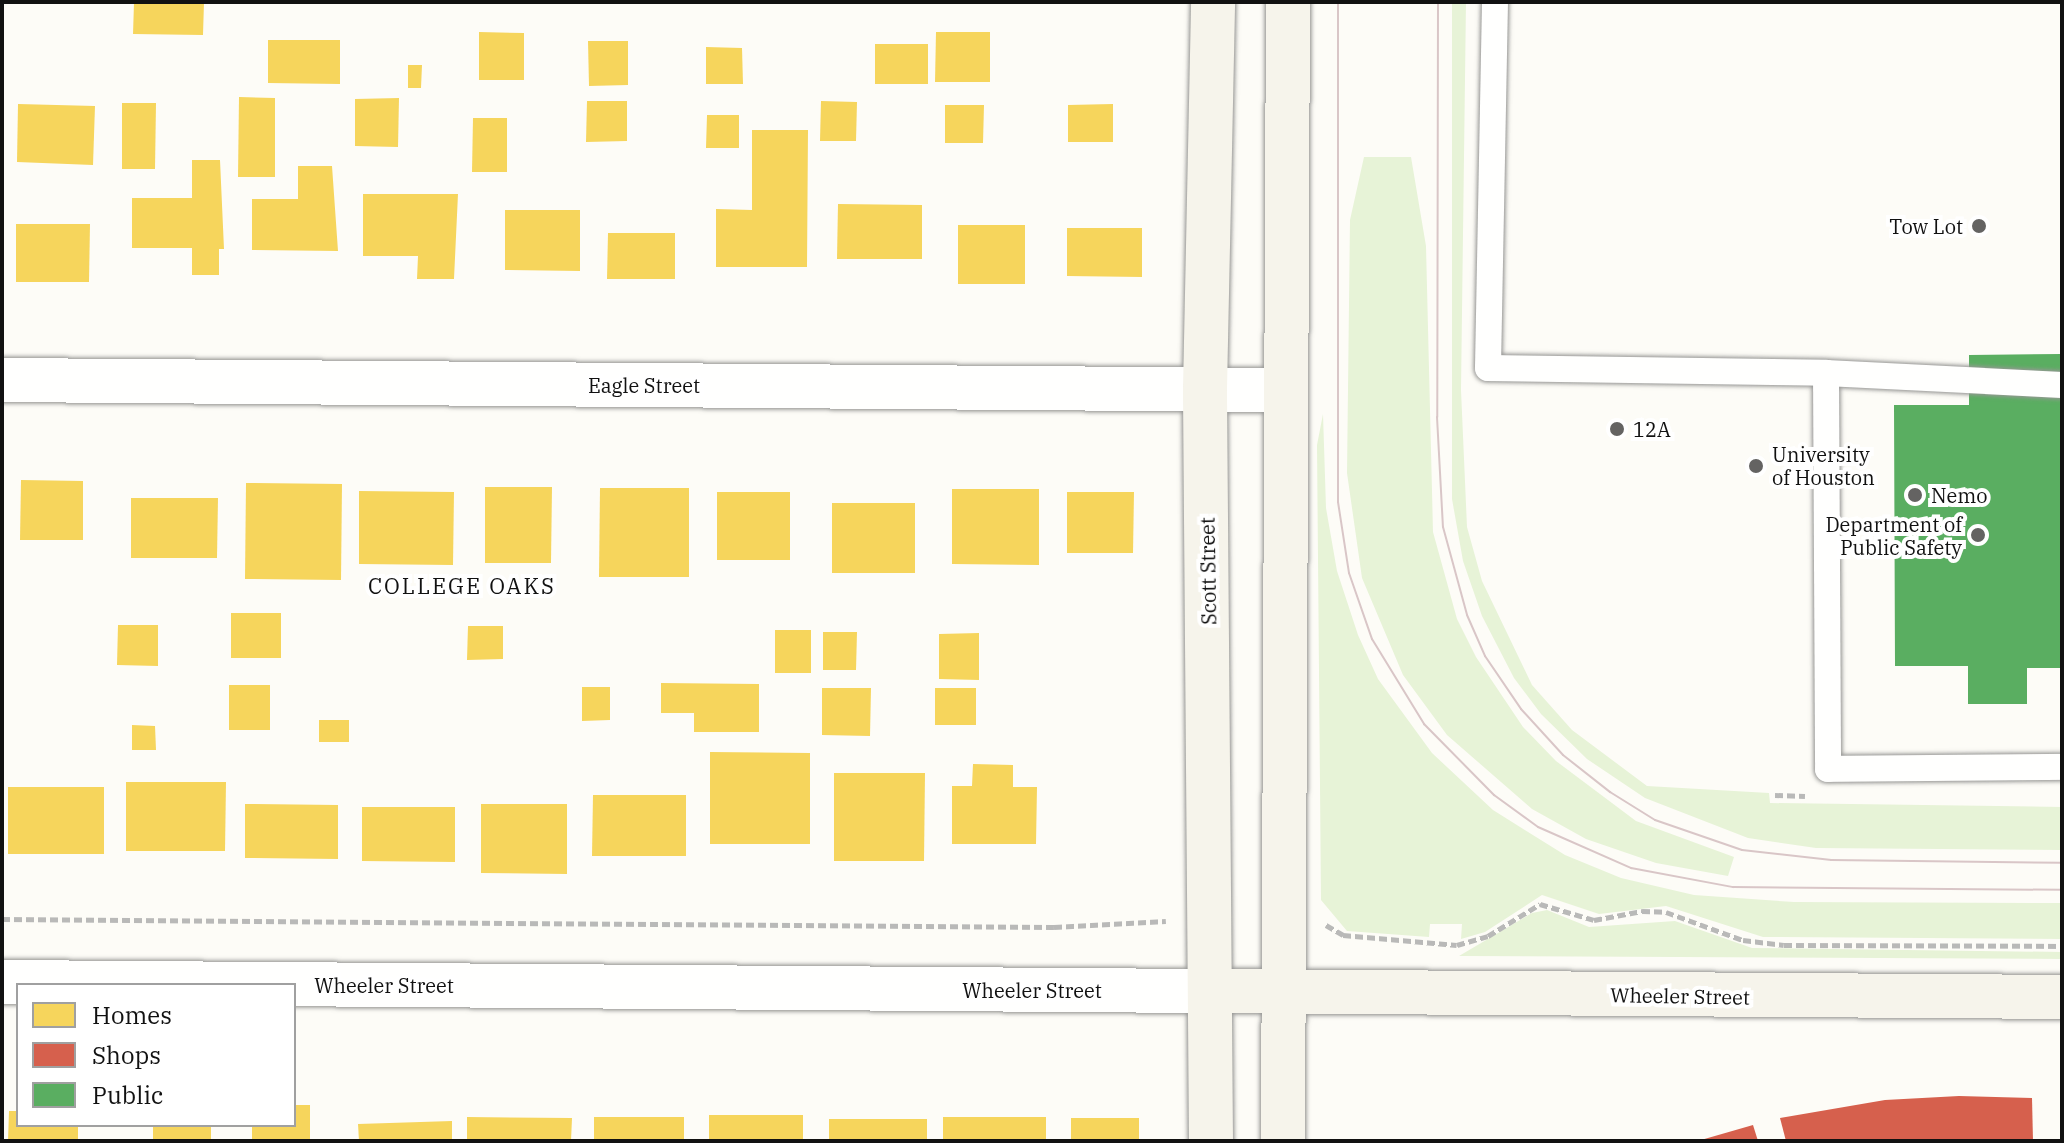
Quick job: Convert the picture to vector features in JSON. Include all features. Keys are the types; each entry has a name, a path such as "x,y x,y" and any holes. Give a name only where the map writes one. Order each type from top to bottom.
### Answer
{"main road":[{"name":"Scott Street","path":"1211,1141 1205,389 1213,2"},
{"path":"1283,1141 1288,2"},
{"name":"Wheeler Street","path":"1212,991 2062,997"}],"street":[{"name":"Eagle Street","path":"2,380 1286,390"},
{"name":"Wheeler Street","path":"2,982 136,983"},
{"name":"Wheeler Street","path":"296,984 1212,991"}],"lane":[{"path":"1495,2 1488,368 1826,373 2062,385"},
{"path":"1826,373 1828,769 2062,767"}],"path":[{"path":"1319,921 1343,935 1457,945 1488,936 1540,904 1594,920 1642,911 1666,912 1743,940 1784,945 2062,946"},
{"path":"2,919 1038,927 1167,921"}],"green space":[{"path":"1452,2 1466,2 1461,390 1467,527 1482,581 1532,685 1572,730 1647,786 1769,793 1770,803 2062,807 2062,850 1816,848 1748,838 1645,798 1587,759 1541,714 1514,678 1482,616 1463,561 1452,499"},
{"path":"1364,157 1411,157 1426,246 1433,532 1457,619 1476,657 1523,727 1556,761 1636,821 1734,857 1728,876 1656,863 1586,839 1532,809 1447,735 1403,675 1362,578 1347,473 1350,220"},
{"path":"1323,414 1326,508 1337,571 1358,635 1378,679 1432,753 1493,810 1565,855 1621,878 1694,895 1794,902 2062,903 2062,939 1763,937 1666,906 1599,914 1542,895 1485,932 1461,939 1462,924 1430,924 1429,937 1347,931 1321,900 1317,445"},
{"path":"1547,910 1589,927 1675,921 1752,948 2062,952 2062,959 1459,956 1532,913"}],"building: Homes":[{"path":"134,2 204,2 203,35 133,34"},
{"path":"479,32 524,33 524,80 479,80"},
{"path":"936,32 990,32 990,82 935,82"},
{"path":"268,40 340,40 340,84 268,83"},
{"path":"588,41 628,41 628,85 589,86"},
{"path":"875,44 928,44 928,84 875,84"},
{"path":"706,47 742,48 743,84 706,84"},
{"path":"408,65 422,65 421,88 408,88"},
{"path":"239,97 275,98 275,177 238,177"},
{"path":"399,98 398,147 355,146 355,99"},
{"path":"587,101 627,101 627,141 586,142"},
{"path":"821,101 857,102 856,141 820,141"},
{"path":"122,103 156,103 155,169 122,169"},
{"path":"18,104 95,106 93,165 17,162"},
{"path":"1113,104 1113,142 1068,142 1068,105"},
{"path":"945,105 984,105 983,143 945,143"},
{"path":"707,115 739,115 739,148 706,148"},
{"path":"473,118 507,118 507,172 472,172"},
{"path":"752,130 808,130 807,267 716,267 716,209 752,210"},
{"path":"192,160 220,160 224,249 219,249 219,275 192,275 192,248 132,248 132,198 192,198"},
{"path":"298,166 332,166 338,251 252,250 252,199 298,199"},
{"path":"363,194 458,194 454,279 417,279 418,256 363,256"},
{"path":"838,204 922,205 922,259 837,259"},
{"path":"505,210 580,210 580,271 505,270"},
{"path":"16,224 90,224 89,282 16,282"},
{"path":"958,225 1025,225 1025,284 958,284"},
{"path":"1067,228 1142,228 1142,277 1067,276"},
{"path":"608,233 675,233 675,279 607,279"},
{"path":"21,480 83,481 83,540 20,540"},
{"path":"246,483 342,484 341,580 245,579"},
{"path":"485,487 552,487 551,563 485,563"},
{"path":"600,488 689,488 689,577 599,577"},
{"path":"952,489 1039,489 1039,565 952,564"},
{"path":"359,491 454,492 453,565 359,564"},
{"path":"717,492 790,492 790,560 717,560"},
{"path":"1067,492 1134,492 1133,553 1067,553"},
{"path":"131,498 218,498 217,558 131,558"},
{"path":"832,503 915,503 915,573 832,573"},
{"path":"231,613 281,613 281,658 231,658"},
{"path":"118,625 158,625 158,666 117,665"},
{"path":"468,626 503,626 503,659 467,660"},
{"path":"775,630 811,630 811,673 775,673"},
{"path":"823,632 857,632 856,670 823,670"},
{"path":"979,633 979,680 939,679 939,634"},
{"path":"661,683 759,684 759,732 694,732 694,713 661,713"},
{"path":"229,685 270,685 270,730 229,730"},
{"path":"582,687 610,687 610,720 582,721"},
{"path":"822,688 871,688 870,736 822,735"},
{"path":"935,688 976,688 976,725 935,725"},
{"path":"319,720 349,720 349,742 319,742"},
{"path":"132,725 155,726 156,750 132,750"},
{"path":"710,752 810,753 810,844 710,844"},
{"path":"973,764 1013,765 1013,787 1037,787 1036,844 952,844 952,786 972,786"},
{"path":"834,773 925,773 924,861 834,861"},
{"path":"126,782 226,782 225,851 126,851"},
{"path":"8,787 104,787 104,854 8,854"},
{"path":"593,795 686,795 686,856 592,856"},
{"path":"245,804 338,805 338,859 245,858"},
{"path":"481,804 567,804 567,874 481,873"},
{"path":"362,807 455,807 455,862 362,861"},
{"path":"296,1105 310,1105 310,1141 252,1141 252,1127 296,1127"},
{"path":"9,1111 16,1111 16,1127 78,1127 78,1141 8,1141"},
{"path":"709,1115 803,1115 803,1141 709,1141"},
{"path":"467,1117 572,1118 571,1141 467,1141"},
{"path":"594,1117 684,1117 684,1141 594,1141"},
{"path":"943,1117 1046,1117 1046,1141 943,1141"},
{"path":"1071,1118 1139,1118 1139,1141 1071,1141"},
{"path":"829,1119 927,1119 927,1141 829,1141"},
{"path":"452,1121 452,1141 359,1141 358,1124"},
{"path":"153,1127 211,1127 211,1141 153,1141"}],"building: Shops":[{"path":"1959,1096 2032,1098 2033,1141 1786,1141 1780,1118 1885,1100"},
{"path":"1753,1125 1758,1141 1701,1141 1701,1140"}],"building: Public":[{"name":"Department of Public Safety","path":"2062,354 2062,668 2027,668 2027,704 1968,704 1968,666 1895,666 1894,405 1969,405 1969,355"}],"tram line":[{"path":"1338,2 1338,502 1349,573 1372,639 1424,724 1494,795 1538,827 1631,868 1733,887 2062,890"},
{"path":"1438,2 1437,417 1443,527 1467,615 1485,656 1521,709 1563,755 1610,792 1655,820 1742,850 1831,860 2062,863"}],"place":[{"name":"Tow Lot","path":"1979,226"},
{"name":"12A","path":"1617,429"},
{"name":"University of Houston","path":"1756,466"},
{"name":"Nemo","path":"1915,495"},
{"name":"Department of Public Safety","path":"1978,535"}],"district":[{"name":"COLLEGE OAKS","path":"462,586"}]}
